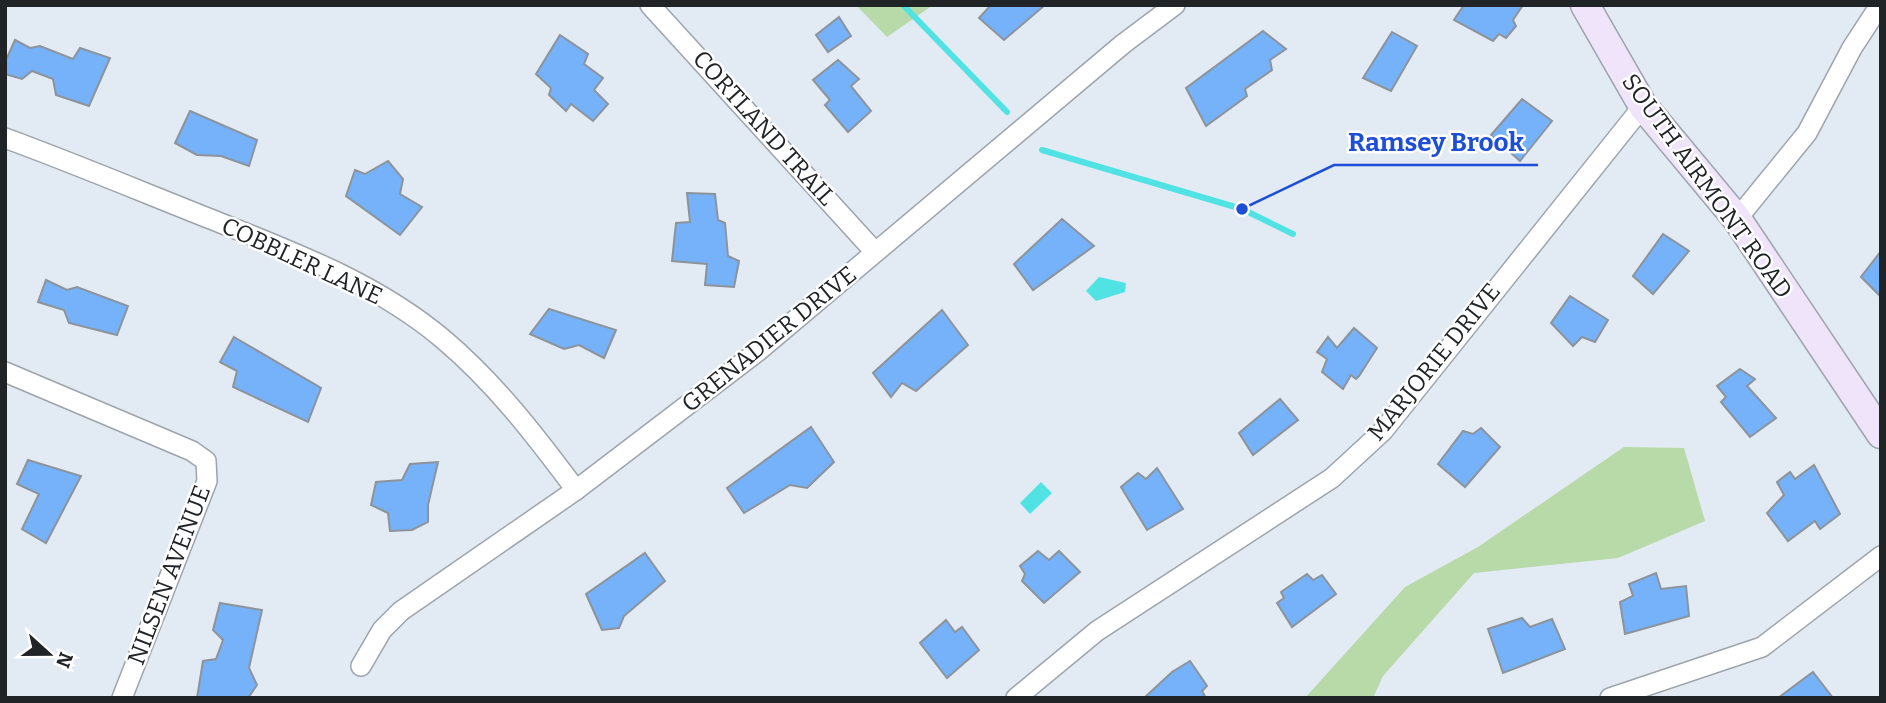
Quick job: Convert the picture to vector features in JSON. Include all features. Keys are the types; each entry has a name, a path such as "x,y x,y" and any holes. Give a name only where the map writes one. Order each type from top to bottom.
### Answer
{"street":[{"name":"CORTLAND TRAIL","path":"650,5 875,252"},
{"name":"GRENADIER DRIVE","path":"361,666 382,630 401,611 576,490 757,352 1123,44 1175,5"},
{"name":"SOUTH AIRMONT ROAD","path":"1585,5 1643,106 1737,219 1881,433"},
{"path":"1737,219 1807,133 1852,48 1880,5"},
{"name":"MARJORIE DRIVE","path":"1016,698 1097,631 1332,478 1373,440 1643,106"},
{"name":"COBBLER LANE","path":"5,138 303,257 355,281 403,309 483,375 521,417 576,490"},
{"name":"NILSEN AVENUE","path":"5,372 192,451 206,461 207,481 122,698"},
{"path":"1610,698 1762,647 1881,556"}],"green space":[{"path":"856,5 933,5 887,37"},
{"path":"1624,447 1684,448 1705,521 1618,558 1474,573 1383,676 1373,698 1305,698 1405,587 1478,547"}],"water":[{"path":"1099,277 1126,283 1125,292 1096,301 1086,291"},
{"path":"1041,482 1052,493 1030,514 1020,503"}],"building":[{"path":"991,5 1045,5 1004,40 979,18"},
{"path":"1464,5 1523,5 1513,20 1516,26 1506,38 1499,34 1493,41 1454,20"},
{"path":"839,17 851,36 828,52 816,35"},
{"path":"1263,31 1286,49 1270,60 1272,70 1245,89 1247,96 1206,126 1186,88"},
{"path":"1392,32 1417,46 1391,91 1363,78"},
{"path":"560,35 588,54 584,64 603,78 594,90 608,104 593,121 571,104 566,111 549,95 551,88 536,74"},
{"path":"15,40 30,48 40,46 73,59 80,48 110,58 89,106 56,95 53,79 32,71 22,79 5,74 5,62"},
{"path":"838,60 859,79 851,86 871,111 848,132 825,105 830,100 813,80"},
{"path":"1522,99 1552,121 1520,161 1491,135"},
{"path":"190,111 257,140 249,166 221,156 197,155 175,143"},
{"path":"388,161 403,179 400,194 422,207 400,235 346,196 355,170 365,174"},
{"path":"687,193 715,194 718,220 725,223 728,256 739,261 734,287 705,285 707,264 672,261 676,223 690,222"},
{"path":"1062,219 1094,246 1033,290 1014,264"},
{"path":"1663,234 1689,251 1653,294 1633,276"},
{"path":"1881,251 1881,297 1861,277"},
{"path":"46,280 67,290 77,287 128,306 117,335 69,323 64,310 38,302"},
{"path":"1570,296 1608,320 1595,342 1582,337 1573,346 1551,323"},
{"path":"549,309 616,330 604,358 579,345 564,349 530,334"},
{"path":"942,310 968,345 916,391 902,383 891,397 873,373"},
{"path":"1354,328 1377,348 1359,376 1356,379 1351,375 1343,389 1322,372 1327,359 1317,352 1328,337 1337,348"},
{"path":"234,337 321,388 308,422 233,387 237,371 220,362"},
{"path":"1740,369 1755,379 1747,386 1776,418 1750,437 1721,402 1726,397 1717,386"},
{"path":"1280,399 1298,420 1253,455 1239,433"},
{"path":"811,427 834,462 807,488 790,485 744,513 727,488"},
{"path":"1481,428 1500,447 1465,487 1438,464 1463,431 1473,434"},
{"path":"28,460 81,476 46,543 22,529 39,494 17,484"},
{"path":"438,462 428,505 428,522 412,530 390,531 388,513 371,505 376,482 402,480 410,464"},
{"path":"1814,465 1840,514 1820,529 1815,521 1788,541 1767,513 1784,495 1777,482 1790,472 1795,479"},
{"path":"1157,468 1183,509 1147,530 1121,487 1138,473 1146,479"},
{"path":"1038,551 1049,560 1059,551 1080,572 1044,603 1022,581 1025,574 1020,566"},
{"path":"645,553 665,581 624,616 619,628 602,630 586,594"},
{"path":"1656,573 1661,589 1686,586 1689,616 1625,634 1620,602 1633,596 1629,584"},
{"path":"1307,574 1313,580 1322,575 1336,594 1292,627 1277,603 1284,598 1281,592"},
{"path":"220,603 262,610 249,668 257,685 248,698 197,698 203,661 216,659 223,640 213,630"},
{"path":"1522,618 1530,627 1552,619 1565,649 1503,673 1488,629"},
{"path":"946,620 955,632 962,627 979,650 947,678 920,643"},
{"path":"1190,661 1207,686 1202,691 1206,698 1144,698 1172,672"},
{"path":"1813,672 1833,698 1778,698"}],"waterway":[{"path":"903,5 1007,112"},
{"path":"1042,150 1242,209 1293,234"}],"place":[{"name":"Ramsey Brook","path":"1242,209"}]}
